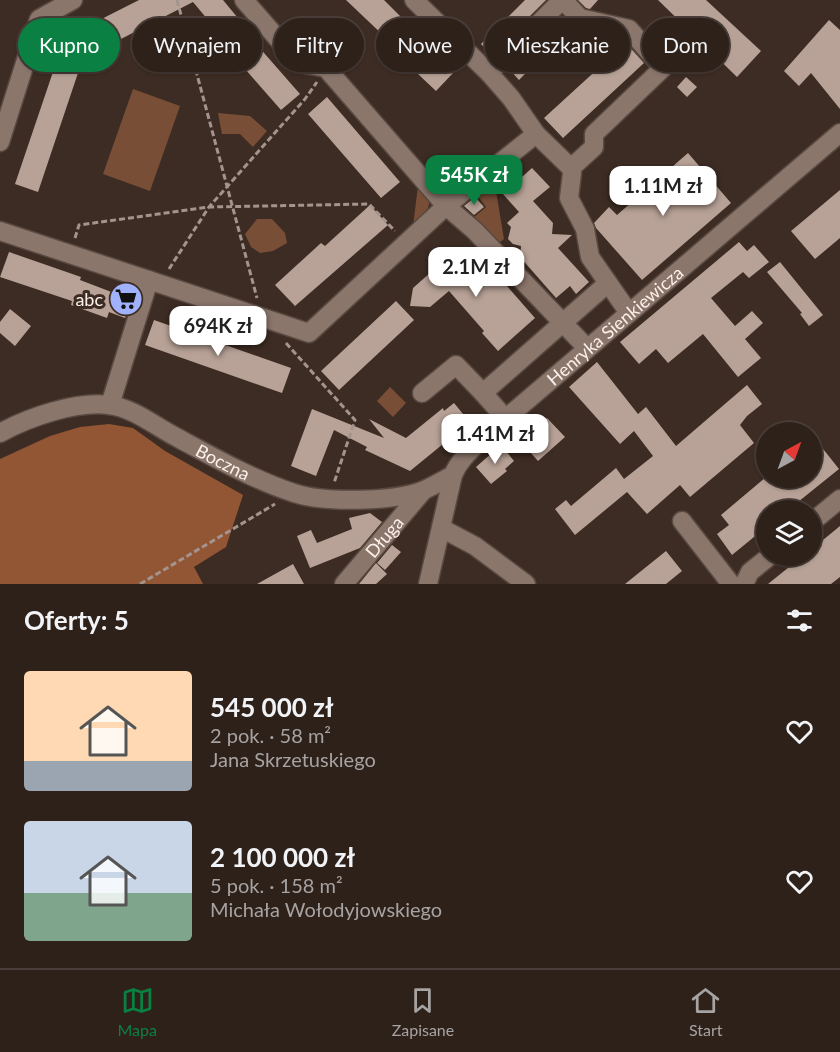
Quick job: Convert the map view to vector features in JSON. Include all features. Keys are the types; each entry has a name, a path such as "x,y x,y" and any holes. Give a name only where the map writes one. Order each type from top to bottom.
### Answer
{"street":[{"path":"0,141 39,19 73,0"},
{"path":"244,0 274,34"},
{"path":"414,0 489,73 511,98 536,134 571,168 573,173 569,198 585,229 590,257 629,313"},
{"path":"489,73 562,0 580,18 629,30 663,68 594,134 594,147 571,168"},
{"path":"329,72 446,206 475,231 587,348"},
{"name":"Henryka Sienkiewicza","path":"428,584 453,476 457,465 463,458 587,348 840,133"},
{"path":"0,231 309,333 446,206 536,134"},
{"path":"110,405 156,282"},
{"path":"483,393 608,283"},
{"path":"422,393 456,365 506,419"},
{"name":"Boczna","path":"0,433 55,410 93,404 110,405 128,410 210,455 294,493 329,500 379,499 423,491 453,476"},
{"name":"Długa","path":"344,584 423,491"},
{"path":"822,514 840,499"},
{"path":"682,522 731,584"},
{"path":"441,528 475,546 526,584"},
{"path":"744,584 750,572 757,566"}],"path":[{"path":"177,0 262,317"},
{"path":"156,282 170,266 209,207 305,99 323,72"},
{"path":"71,254 79,225 209,207 369,204 406,243"},
{"path":"285,343 355,420 329,500"},
{"path":"140,584 294,493"}],"shaded area":[{"path":"133,89 180,106 150,191 103,174"},
{"path":"218,113 250,116 267,131 253,147 240,134 222,134"},
{"path":"494,179 504,239 500,242 459,209 462,207 473,218 486,207 476,194"},
{"path":"418,186 427,197 429,206 413,226"},
{"path":"257,219 272,219 285,233 287,243 273,251 260,253 251,247 245,234"},
{"path":"390,387 406,403 393,417 377,401"},
{"path":"109,424 133,428 165,451 243,495 226,547 194,567 203,584 0,584 0,459 50,436 80,427"}],"building":[{"path":"139,0 223,0 238,18 206,18 193,2 162,18 132,18 132,33 120,39 120,18 104,18"},
{"path":"346,0 384,0 402,18 376,18 376,28"},
{"path":"525,0 546,0 528,18 507,18"},
{"path":"578,0 598,0 590,9"},
{"path":"658,0 706,0 725,18 676,18"},
{"path":"829,20 840,30 840,109 811,73 799,86 784,71"},
{"path":"729,21 761,51 737,77 729,69"},
{"path":"630,47 642,61 642,65 563,138 544,118 594,72 630,72"},
{"path":"262,51 274,64 274,72 281,72 300,94 281,110 248,72 262,72"},
{"path":"53,72 78,72 38,192 15,184"},
{"path":"416,72 454,72 436,91"},
{"path":"512,72 527,72 519,80"},
{"path":"686,77 697,87 687,97 677,87"},
{"path":"327,97 400,182 381,198 308,114"},
{"path":"688,153 731,203 642,280 594,223 609,207 617,215"},
{"path":"532,168 550,187 533,201 553,223 552,234 572,235 558,248 589,282 576,294 570,286 556,298 520,257 521,246 513,244 508,239 511,227 507,223 519,212 503,194"},
{"path":"840,190 840,238 815,259 791,231"},
{"path":"475,197 484,207 474,215 464,206"},
{"path":"370,205 388,225 295,306 275,285 321,243 325,246"},
{"path":"739,242 747,251 754,245 769,262 749,278 743,272 711,298 735,326 752,311 763,323 745,339 761,358 738,377 703,334 668,363 656,349 639,364 620,342"},
{"path":"9,252 81,277 80,280 114,293 116,288 133,295 125,318 109,312 107,318 71,305 72,301 0,277"},
{"path":"460,254 465,260 488,260 487,275 499,277 535,318 498,351 482,333 484,331 449,291 430,307 410,306 413,288 439,265 448,266"},
{"path":"780,262 823,315 809,326 800,314 802,313 767,272"},
{"path":"396,301 414,320 339,390 321,371"},
{"path":"10,309 31,326 15,346 0,333 0,322"},
{"path":"154,320 291,368 282,393 145,345"},
{"path":"597,362 638,414 646,407 676,446 747,385 762,404 740,425 754,443 690,497 680,485 647,514 627,492 575,535 555,509 566,500 571,506 616,468 624,479 653,456 634,431 620,444 569,387"},
{"path":"454,403 468,420 458,429 459,431 410,471 365,450 367,447 334,430 316,476 291,466 312,409 384,438 369,419 406,438 443,408 444,411"},
{"path":"547,418 565,437 538,461 520,441"},
{"path":"501,445 514,461 505,469 507,471 491,484 476,467"},
{"path":"822,448 839,469 822,483"},
{"path":"756,485 756,488 815,488 800,500 756,500 756,535 732,555 717,534 729,525 721,515"},
{"path":"370,513 382,522 360,548 310,568 297,536 311,530 317,543 352,529 349,518"},
{"path":"840,526 840,577 831,584 768,584 790,566 822,566 822,541"},
{"path":"392,545 401,552 385,570 377,563"},
{"path":"666,551 682,571 666,584 625,584"},
{"path":"376,563 387,574 376,584 359,584"},
{"path":"293,564 304,584 257,584"}],"place":[{"name":"abc","path":"126,299"}]}
